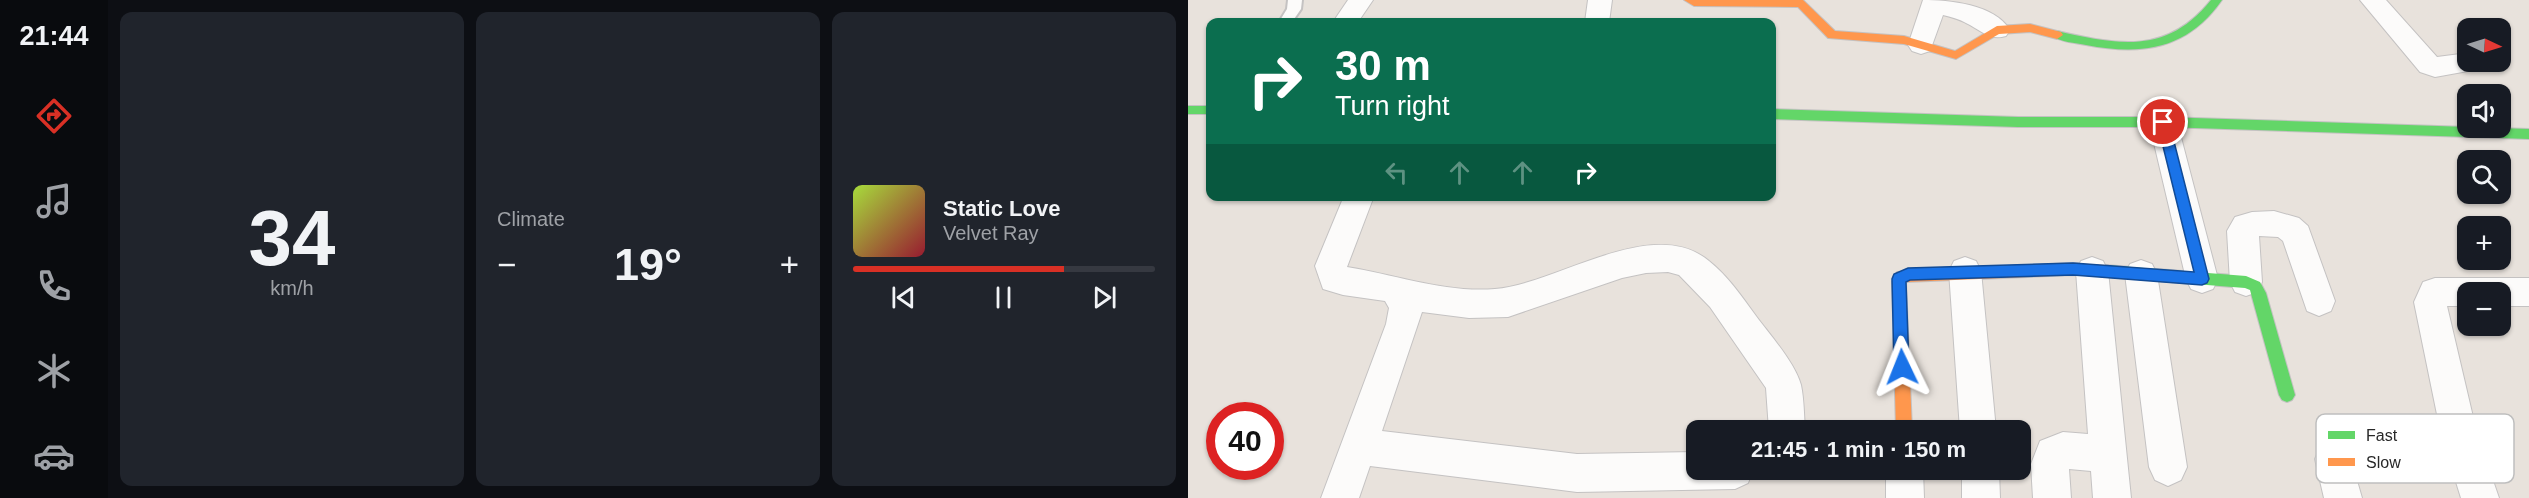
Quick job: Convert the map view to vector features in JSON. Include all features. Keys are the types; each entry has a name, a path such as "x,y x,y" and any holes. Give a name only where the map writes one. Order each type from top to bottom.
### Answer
{"main road":[{"path":"1689,0 1694,2 1801,3 1808,8 1823,30 1832,35 1904,40 1956,55 1997,30 2030,28 2108,46 2149,46 2169,41 2206,18 2217,0"},
{"path":"1188,110 1206,110"},
{"path":"1776,114 2018,122 2163,122 2529,134"},
{"path":"1904,420 1899,279 1908,274 1965,271 2092,271 2246,282 2255,286 2259,293 2287,395"}],"street":[{"path":"1348,18 1361,0"},
{"path":"1598,18 1600,0"},
{"path":"2372,0 2429,65 2435,67 2457,64"},
{"path":"1921,45 1935,2 1974,16 1997,30"},
{"path":"2163,122 2202,279"},
{"path":"1357,201 1330,266 1331,273 1334,279 1393,288 1403,295 1479,304 1506,303 1636,261 1668,258 1689,264 1709,280 1778,376 1783,385 1786,420"},
{"path":"2246,282 2243,231 2246,226 2253,223 2286,226 2293,229 2296,235 2319,301"},
{"path":"1965,271 1977,420"},
{"path":"2092,271 2112,498"},
{"path":"2141,274 2168,467"},
{"path":"2455,414 2430,297 2435,292 2529,292"},
{"path":"1340,498 1403,324 1406,308 1403,295"},
{"path":"1359,446 1574,486 1686,475"},
{"path":"2052,498 2050,465 2053,454 2063,450 2107,454"},
{"path":"1905,480 1905,498"},
{"path":"1981,480 1981,498"},
{"path":"2340,483 2343,498"},
{"path":"2475,483 2480,498"}],"lane":[{"path":"1288,18 1294,9 1295,0"}],"traffic: fast":[{"path":"2057,35 2093,43 2149,45 2167,41 2184,33 2199,22 2217,0"},
{"path":"1188,110 1206,110"},
{"path":"1776,114 2018,122 2163,122 2529,134"},
{"path":"2106,271 2246,282 2255,286 2259,293 2287,395"}],"traffic: slow":[{"path":"1689,0 1694,2 1801,3 1832,35 1904,40 1956,55 1997,30 2030,28 2057,35"},
{"path":"1904,420 1899,282 1902,276 2073,269 2106,271"}],"route":[{"path":"1902,367 1899,279 1908,274 2073,269 2202,279 2163,122"}]}
